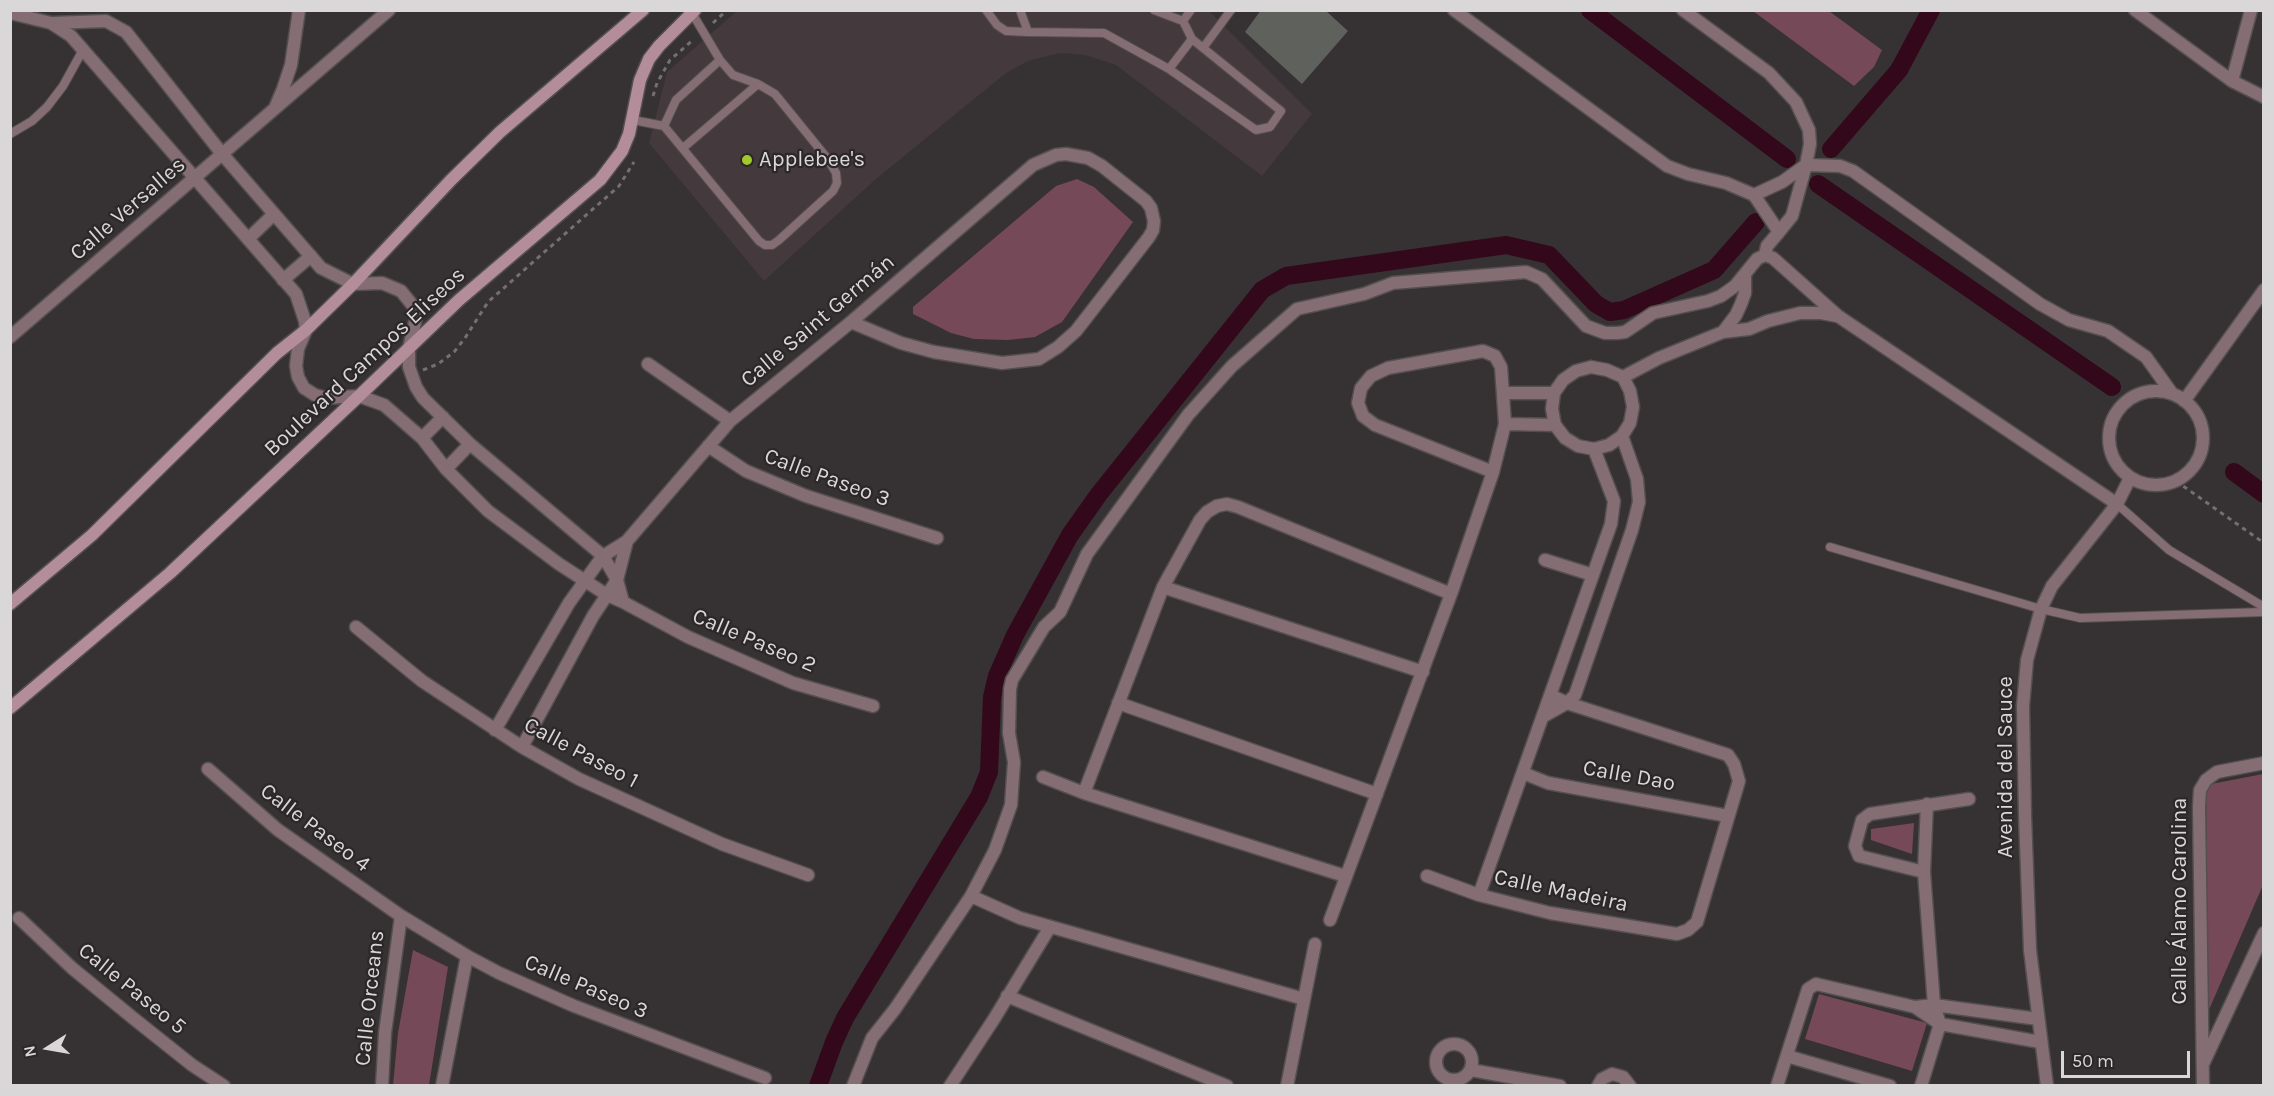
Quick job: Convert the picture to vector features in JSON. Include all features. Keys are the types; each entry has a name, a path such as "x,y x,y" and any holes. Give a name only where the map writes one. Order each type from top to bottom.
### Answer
{"main road":[{"path":"10,604 92,535 277,353 306,330 500,132 643,10"},
{"name":"Boulevard Campos Eliseos","path":"10,708 170,573 459,300 600,180 622,151 633,120 640,80 649,59 694,12"}],"street":[{"name":"Calle Versalles","path":"273,112 284,89 291,65 299,10"},
{"path":"1454,10 1666,166 1726,183 1754,195 1779,232"},
{"path":"1683,10 1769,73 1796,102 1809,130 1810,144 1806,165 1792,216 1767,246 1765,255"},
{"path":"2135,10 2232,81 2264,97"},
{"path":"2232,81 2251,10"},
{"name":"Calle Versalles","path":"10,337 223,156 387,11"},
{"path":"18,13 51,23 84,48 283,280 301,304 306,330 298,350 296,366 298,377 304,388 315,396 326,398 359,396"},
{"path":"51,23 106,21 116,24 126,32 223,156 321,268 353,284 382,283 392,286 409,299 416,318 409,348 409,367 416,387 423,398 470,444 603,556 617,580 623,602"},
{"name":"Calle Saint Germán","path":"495,730 569,603 603,556 627,541 730,421 851,322 1033,165 1056,155 1088,158 1102,166 1146,201 1151,208 1154,221 1149,237 1076,331 1059,347 1039,359 1002,363 934,352 901,343 851,322"},
{"path":"1754,195 1782,182 1806,165 1840,166 1853,171 2040,304 2069,320 2108,331 2146,357 2171,393 2184,401 2195,413 2201,427 2202,443 2198,459 2189,472 2176,481 2161,485 2145,484 2130,478 2119,467 2112,454 2109,440 2111,425 2118,411 2128,400 2142,393 2156,391 2171,393"},
{"path":"248,239 274,214"},
{"path":"853,1086 872,1038 895,1009 971,896 995,850 1011,805 1014,762 1009,733 1012,680 1044,627 1060,612 1087,554 1188,415 1232,366 1297,309 1364,294 1393,283 1526,273 1542,279 1586,326 1605,333 1617,333 1625,332 1653,313 1721,296 1735,286 1756,259 1765,255 1773,258 1838,316 2117,504"},
{"path":"283,280 311,256"},
{"path":"1723,332 1741,304 1745,293 1745,274"},
{"path":"2184,401 2264,290"},
{"path":"1623,377 1659,358 1723,332 1749,329 1768,321 1800,313 1838,316"},
{"path":"1330,920 1451,594 1493,472 1505,424 1501,368 1495,356 1483,351 1388,368 1371,376 1361,388 1358,403 1363,416 1375,425 1493,472"},
{"path":"648,364 730,421"},
{"path":"1591,367 1607,370 1623,377 1630,391 1633,407 1630,423 1622,436 1609,446 1594,449 1578,446 1564,438 1555,425 1552,409 1554,393 1563,380 1575,371 1591,367"},
{"path":"1504,393 1554,393"},
{"name":"Calle Paseo 2","path":"359,396 384,405 423,438 446,469 488,511 607,595 688,637 793,684 873,706"},
{"path":"423,438 443,417"},
{"path":"1505,424 1555,425"},
{"path":"1544,716 1567,703 1575,695 1632,530 1639,502 1637,479 1622,436"},
{"path":"446,469 470,444"},
{"name":"Calle Paseo 3","path":"708,446 746,471 806,496 937,538"},
{"path":"1479,895 1611,524 1614,501 1594,449"},
{"name":"Avenida del Sauce","path":"2047,1086 2037,1019 2029,916 2024,706 2027,660 2041,609 2052,586 2117,504 2130,478"},
{"path":"1084,793 1163,586 1200,520 1217,506 1227,504 1238,507 1451,594"},
{"name":"Calle Saint Germán","path":"522,747 617,580 627,541"},
{"path":"1545,560 1593,576"},
{"path":"1163,586 1423,672"},
{"name":"Calle Paseo 1","path":"356,627 422,681 522,747 579,779 722,844 808,874"},
{"path":"1550,695 1567,703 1728,755 1734,764 1739,781 1728,816"},
{"path":"1118,703 1377,794"},
{"name":"Calle Álamo Carolina","path":"2203,1086 2200,790 2206,780 2217,772 2264,763"},
{"name":"Calle Paseo 4","path":"208,769 278,830 400,916"},
{"name":"Calle Dao","path":"1523,773 1548,783 1728,816"},
{"path":"1043,777 1084,793 1345,876"},
{"path":"1924,872 1859,856 1855,846 1865,816 1927,804 1969,799"},
{"path":"1921,1086 1940,1024 1934,1005 1924,872 1927,804"},
{"name":"Calle Madeira","path":"1426,876 1479,895 1562,915 1677,934 1688,930 1697,922 1728,816"},
{"path":"971,896 1020,918 1304,999"},
{"name":"Calle Paseo 3","path":"400,916 499,973 574,1006 765,1078"},
{"name":"Calle Orceans","path":"382,1086 385,1033 400,916"},
{"name":"Calle Paseo 5","path":"19,918 72,968 192,1065 224,1086"},
{"path":"950,1086 1050,927"},
{"path":"2202,1066 2264,933"},
{"path":"1287,1086 1315,944"},
{"path":"441,1086 467,956"},
{"path":"1777,1086 1808,989 1812,986 1823,984 1915,1007 1934,1005 2037,1019"},
{"path":"1007,996 1227,1086"},
{"path":"1915,1007 1940,1024 2040,1042"},
{"path":"1455,1044 1466,1048 1472,1058 1471,1070 1456,1083 1444,1077 1437,1068 1437,1056 1444,1047 1455,1044"},
{"path":"1787,1056 1890,1086"},
{"path":"1471,1070 1560,1086"},
{"path":"1598,1086 1602,1079 1612,1074 1623,1077 1630,1086"}],"lane":[{"path":"986,10 997,25 1006,31 1104,33 1169,69 1256,130 1270,127 1281,111 1191,39 1183,21 1154,10"},
{"path":"1020,10 1028,32"},
{"path":"1183,21 1191,10"},
{"path":"1203,48 1231,10"},
{"path":"633,120 664,126 759,241 771,245 779,240 833,191 837,183 836,173 827,158 775,94 758,84 733,75 720,60 694,12"},
{"path":"1169,69 1191,39"},
{"path":"10,134 32,121 47,106 63,86 84,48"},
{"path":"664,126 676,100 720,60"},
{"path":"683,148 758,84"},
{"path":"2117,504 2169,550 2264,607"},
{"path":"1830,547 2041,609 2080,618 2264,612"}],"path":[{"path":"2176,481 2264,543"}],"shaded area":[{"path":"738,10 1209,11 1312,114 1262,176 1116,65 1085,55 1060,53 1028,61 1006,73 876,179 764,281 649,143 667,72"},
{"path":"1753,11 1829,11 1882,50 1874,67 1854,86"},
{"path":"1077,179 1094,187 1133,222 1062,322 1035,337 1008,340 974,339 951,333 913,314 913,307 1056,186"},
{"path":"2263,774 2263,885 2208,1012 2206,785"},
{"path":"1914,823 1912,854 1871,840 1871,829"},
{"path":"413,950 448,967 429,1085 393,1085 398,1033"},
{"path":"1819,994 1927,1023 1912,1071 1805,1039"}],"building":[{"path":"1261,10 1325,10 1348,31 1302,84 1245,32"}],"waterway":[{"path":"1590,10 1787,159"},
{"path":"1831,149 1899,70 1931,10"},
{"path":"1818,184 2112,387"},
{"path":"818,1086 845,1018 979,797 989,772 992,697 997,676 1015,635 1070,535 1099,494 1262,290 1286,276 1506,245 1549,255 1596,304 1610,312 1624,310 1714,270 1756,222"},
{"path":"2234,472 2264,494"}],"place":[{"name":"Applebee's","path":"747,160"}]}
